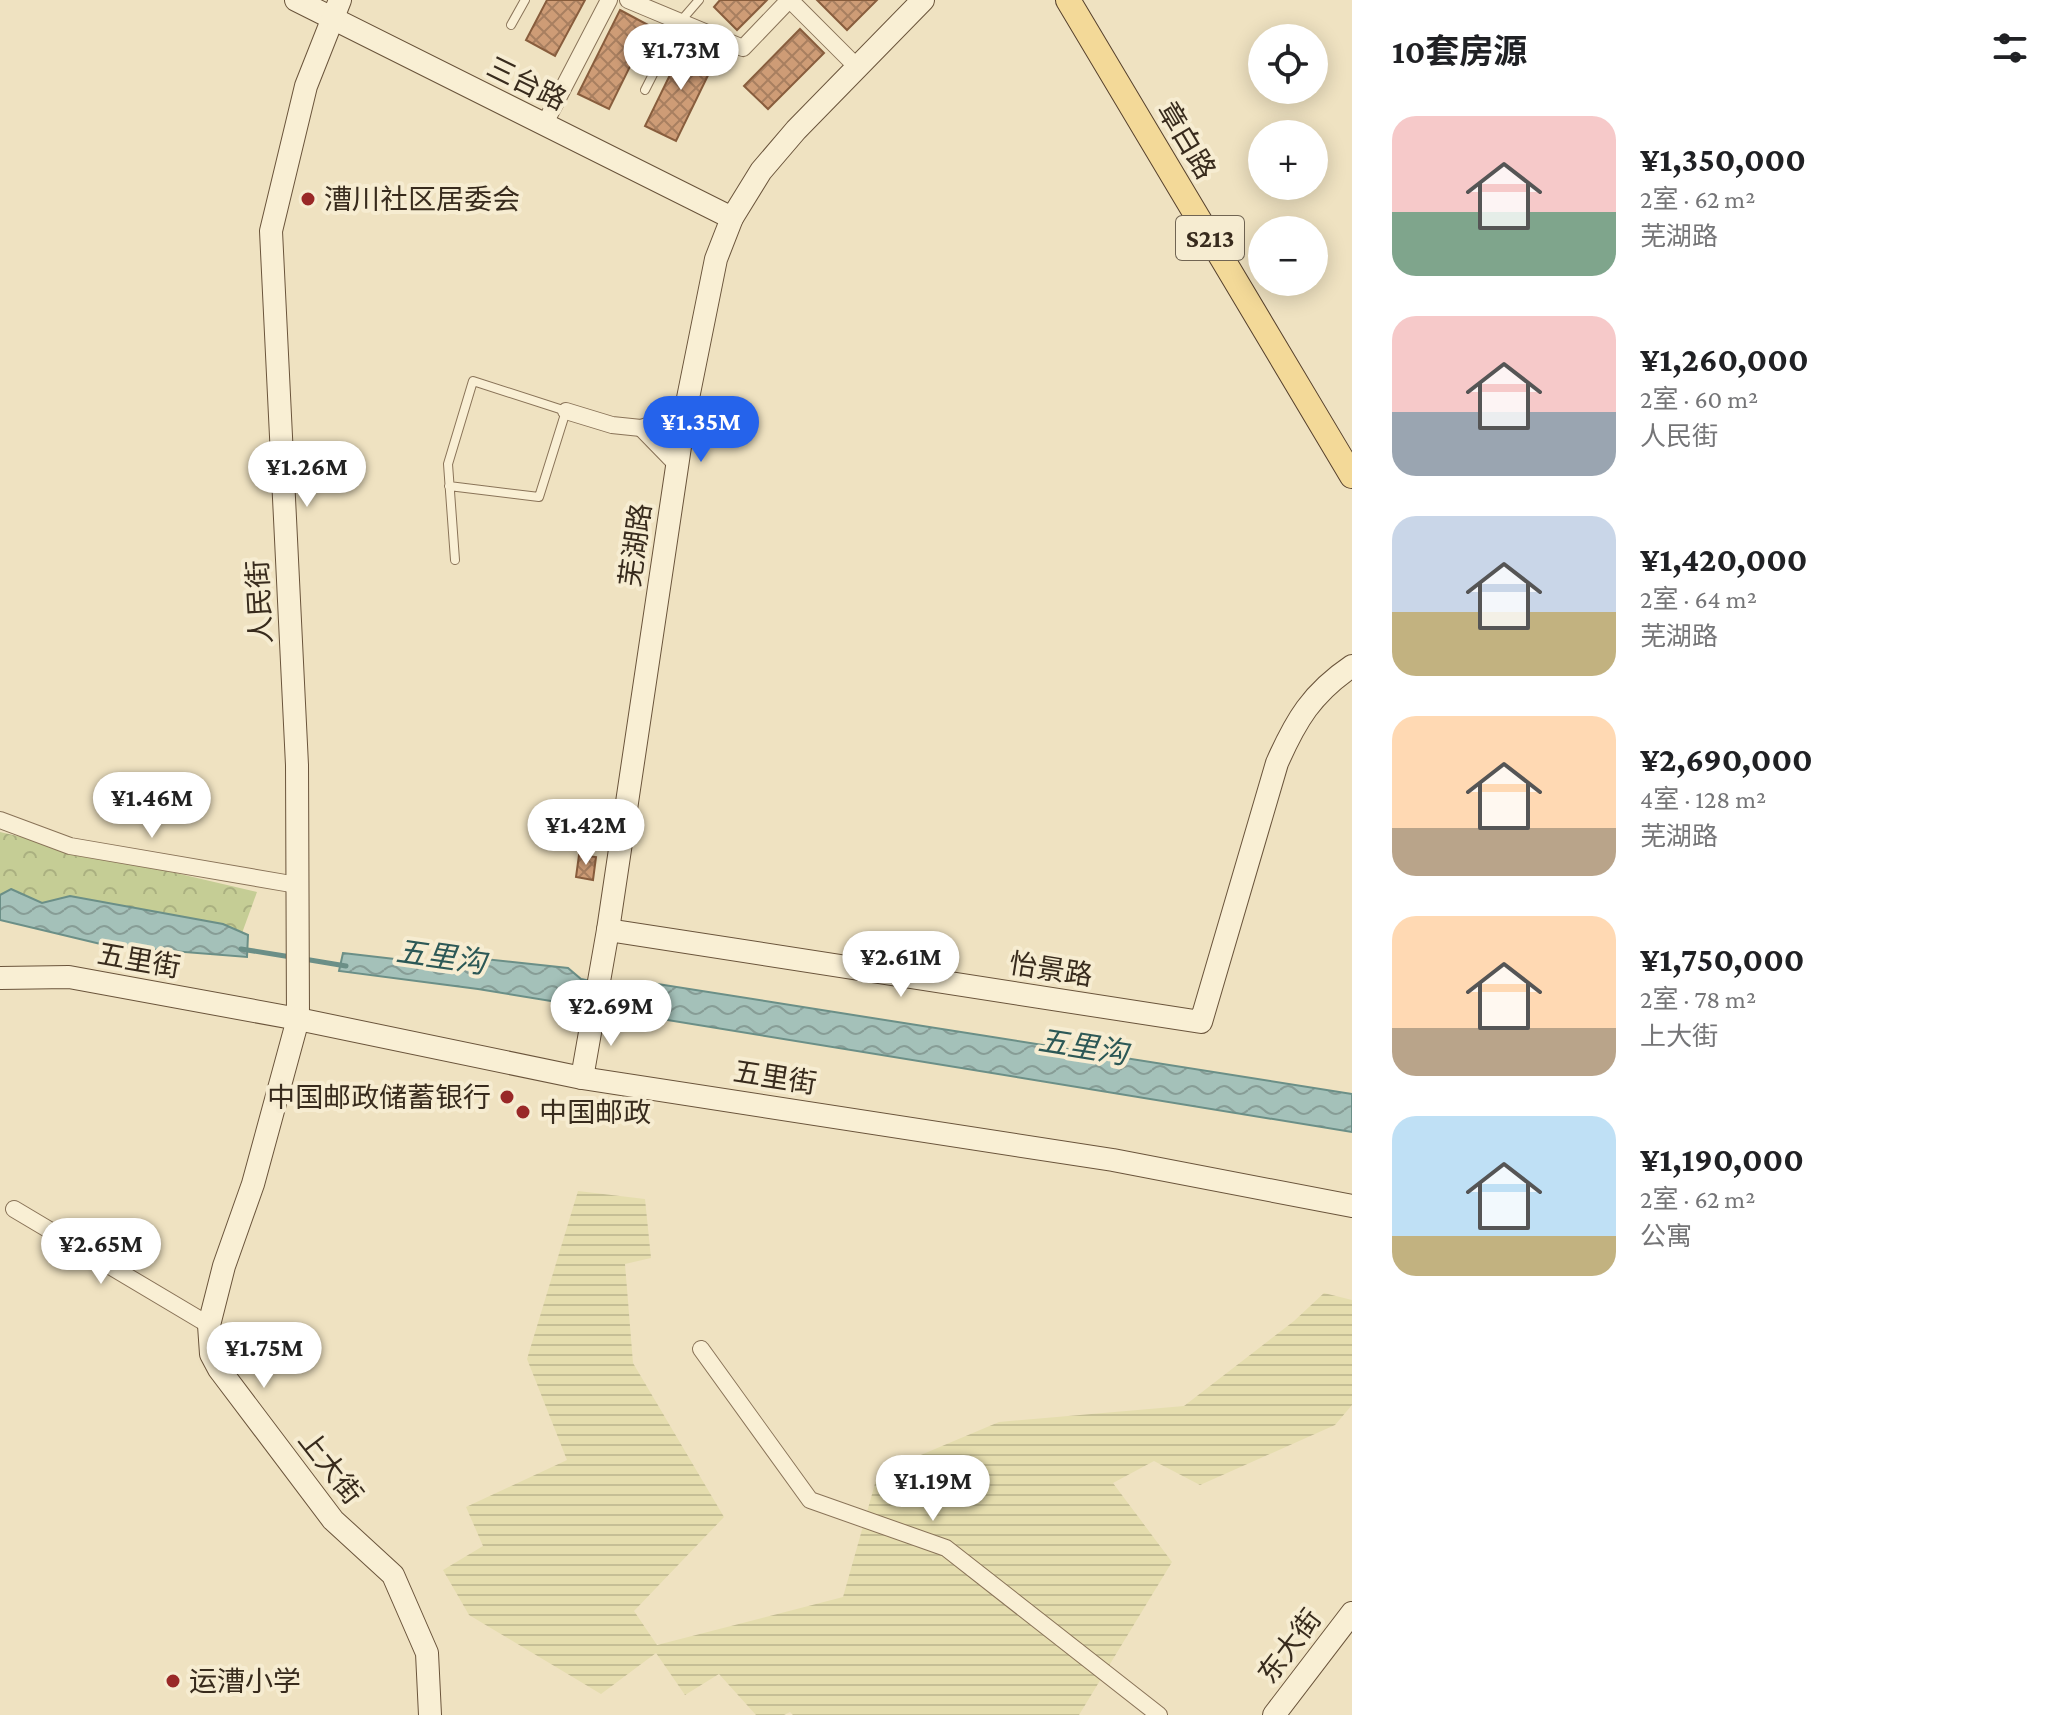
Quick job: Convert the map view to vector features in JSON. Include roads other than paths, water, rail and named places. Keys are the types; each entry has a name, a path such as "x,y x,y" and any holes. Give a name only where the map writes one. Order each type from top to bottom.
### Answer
{"main road":[{"name":"章白路","path":"1068,0 1352,476"}],"street":[{"name":"三台路","path":"296,0 336,9 544,125 732,218"},
{"path":"544,125 609,0"},
{"path":"628,0 743,48 789,0 857,67"},
{"name":"芜湖路","path":"582,1078 608,930 685,413 716,259 732,218 761,171 796,130 923,0"},
{"name":"人民街","path":"298,1019 297,765 271,231 306,86 336,9"},
{"path":"566,411 612,425 641,428 685,413"},
{"path":"641,428 677,465"},
{"name":"怡景路","path":"608,930 1201,1022 1282,751 1307,705 1352,666"},
{"path":"0,820 70,846 297,885"},
{"name":"五里街","path":"0,978 69,977 298,1019 582,1078 1113,1160 1352,1206"},
{"name":"上大街","path":"298,1019 253,1184 224,1266 209,1325 211,1354 219,1369 333,1520 393,1575 427,1653 430,1715"},
{"path":"14,1209 209,1325"},
{"path":"701,1349 810,1500 946,1548 1159,1715"},
{"name":"东大街","path":"1274,1715 1352,1613"}],"lane":[{"path":"511,25 525,0"},
{"path":"645,90 679,23 699,0"},
{"path":"449,486 539,497 566,411 473,381 448,464 449,486 455,560"}],"water":[{"path":"11,889 42,903 70,896 223,924 248,935 247,957 109,946 0,920 0,895"},
{"path":"343,953 481,969 485,959 568,968 581,979 615,986 645,982 1352,1094 1352,1132 478,989 339,971"}],"waterway":[{"name":"五里沟","path":"241,949 291,957"},
{"name":"五里沟","path":"304,959 346,966"}],"place":[{"name":"漕川社区居委会","path":"308,199"},
{"name":"中国邮政储蓄银行","path":"507,1097"},
{"name":"中国邮政","path":"523,1112"},
{"name":"运漕小学","path":"173,1681"}]}
